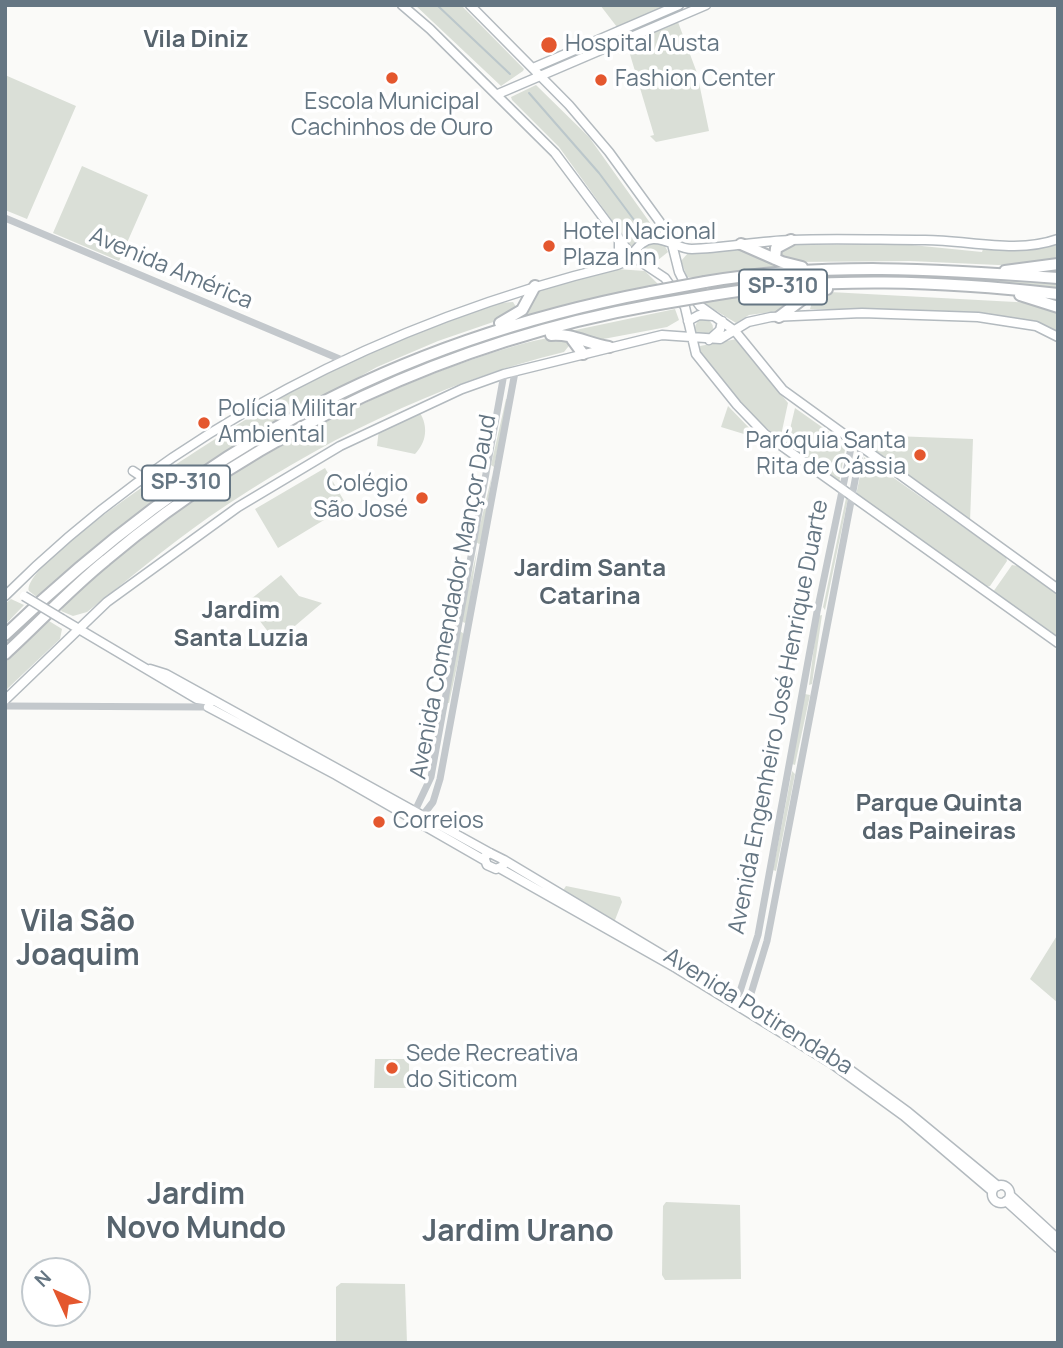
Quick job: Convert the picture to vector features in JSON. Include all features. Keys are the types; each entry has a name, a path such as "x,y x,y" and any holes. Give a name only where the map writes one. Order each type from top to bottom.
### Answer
{"highway":[{"path":"775,259 776,247 791,240"},
{"path":"741,244 775,259 811,270"},
{"path":"993,273 1058,264"},
{"name":"SP-310","path":"5,635 119,532 215,464 353,386 459,342 534,320 651,292 705,282 811,270 901,268 1058,278"},
{"name":"SP-310","path":"5,654 106,560 174,507 250,457 344,406 410,376 524,337 653,305 712,295 803,285 915,283 1058,294"},
{"path":"779,317 812,292 854,284"},
{"path":"459,342 517,315 535,286"},
{"path":"1015,291 1023,297 1058,307"},
{"path":"524,337 567,335 586,343 609,347"},
{"path":"567,335 583,354"}],"main road":[{"path":"402,5 498,94 555,153 632,256 665,278 685,307 690,337 700,360 748,417 783,448 1058,643"},
{"path":"470,5 533,68 609,152 670,236 682,280 700,306 735,331 789,396 1058,589"},
{"path":"533,68 679,5"},
{"path":"498,94 706,5"},
{"path":"577,49 581,58"},
{"path":"5,596 9,586 94,517 260,403 342,360 443,316 535,286 626,262 647,241 658,239 688,249 791,240 953,240 1029,245 1058,239"},
{"path":"606,267 619,256 619,240"},
{"path":"5,700 77,628 154,566 272,486 374,428 462,388 504,374 662,335 709,340 726,337 752,320 779,317 862,313 978,317 1036,326 1058,337"},
{"path":"688,321 699,316 713,316"},
{"path":"709,340 719,330 722,321"},
{"path":"133,471 145,480"},
{"path":"9,586 197,699 211,704 336,775 503,864"},
{"path":"487,856 492,868 503,864"},
{"name":"Avenida Potirendaba","path":"503,864 783,1029 904,1116 995,1188"},
{"path":"1008,1198 996,1202 995,1188 1006,1187 1008,1198 1058,1248"},
{"path":"1008,1198 1058,1239"}],"street":[{"name":"Avenida América","path":"5,218 342,360"},
{"path":"323,354 323,371"},
{"name":"Avenida Comendador Mançor Daud","path":"417,817 436,796 443,768 515,372"},
{"name":"Avenida Comendador Mançor Daud","path":"417,817 431,778 504,374"},
{"name":"Avenida Engenheiro José Henrique Duarte","path":"737,1001 751,956 852,443"},
{"name":"Avenida Engenheiro José Henrique Duarte","path":"747,1007 761,960 792,815 861,449"},
{"path":"5,706 211,704"},
{"path":"751,956 761,960"}],"shaded area":[{"path":"415,5 461,5 523,71 501,86"},
{"path":"600,5 664,5 662,9 617,27"},
{"path":"678,22 697,73 709,131 656,142 650,136 654,135 629,51 625,52 625,43"},
{"path":"5,75 76,106 27,219 5,210"},
{"path":"536,85 589,137 658,234 649,235 631,247 559,147 512,100 511,97"},
{"path":"82,166 148,195 119,261 53,233"},
{"path":"653,243 664,244 668,252 658,260 644,260 641,256 642,248"},
{"path":"1058,243 1058,262 1020,266 910,261 793,262 776,253 795,245 902,244 982,252 983,249 1023,250"},
{"path":"742,249 763,256 778,267 697,278 687,277 681,261 688,253"},
{"path":"617,269 645,271 658,284 522,316 540,290"},
{"path":"902,271 1058,283 1058,290 950,281 709,291 707,285 793,274"},
{"path":"811,288 779,311 749,315 736,323 702,302"},
{"path":"830,292 1034,303 1058,312 1058,332 1038,324 964,313 810,309 814,296"},
{"path":"654,294 655,301 433,362 214,476 5,650 5,639 110,547 226,462 287,424 350,390 414,361 479,338"},
{"path":"513,302 518,310 502,319 438,341 377,367 251,437 152,501 38,598 29,591 39,571 68,543 111,510 215,439 306,383 393,341 500,303"},
{"path":"675,309 679,320 667,327 598,340 566,332"},
{"path":"704,319 710,322 713,328 710,334 704,337 698,334 695,328 698,322"},
{"path":"548,338 572,342 564,352 471,380 379,418 335,441 209,517 87,612 73,616 61,611 77,592 149,533 272,451 405,385 487,355"},
{"path":"737,339 788,403 780,440 736,401 699,351 700,346"},
{"path":"508,399 494,467 491,465"},
{"path":"728,406 758,437 757,438 721,427"},
{"path":"795,408 846,444 839,483 786,446"},
{"path":"420,413 425,434 415,454 377,446 379,429"},
{"path":"867,435 973,439 970,522 865,447"},
{"path":"864,457 1006,557 1007,561 990,586 986,587 856,495"},
{"path":"325,468 347,506 278,548 255,509"},
{"path":"492,475 482,543 479,544 476,542"},
{"path":"846,498 848,499 825,610 823,607"},
{"path":"477,550 467,622 465,623 461,621"},
{"path":"1012,565 1018,566 1058,595 1058,640 993,592"},
{"path":"281,575 299,596 322,603 276,642 246,603"},
{"path":"11,599 24,605 5,625 5,604"},
{"path":"822,615 812,684 809,685 818,616"},
{"path":"49,621 62,629 60,639 5,691 5,663"},
{"path":"460,631 464,634 447,703"},
{"path":"805,694 810,695 795,765 792,764"},
{"path":"792,771 795,774 776,871 773,870"},
{"path":"566,886 620,897 622,902 615,920 613,922 562,892"},
{"path":"1058,934 1058,1003 1030,979"},
{"name":"Sede Recreativa do Siticom","path":"375,1059 409,1059 409,1076 406,1077 409,1088 374,1088"},
{"path":"666,1202 740,1205 741,1279 665,1280 662,1275 663,1206"},
{"path":"341,1283 405,1284 407,1343 336,1343 336,1287"}],"waterway":[{"path":"437,5 510,74"},
{"path":"529,93 599,173 643,232"}],"place":[{"name":"Hospital Austa","path":"549,45"},
{"name":"Escola Municipal Cachinhos de Ouro","path":"392,78"},
{"name":"Fashion Center","path":"601,80"},
{"name":"Hotel Nacional Plaza Inn","path":"549,246"},
{"name":"Polícia Militar Ambiental","path":"204,423"},
{"name":"Paróquia Santa Rita de Cássia","path":"920,455"},
{"name":"Colégio São José","path":"422,498"},
{"name":"Correios","path":"379,822"},
{"name":"Sede Recreativa do Siticom","path":"392,1068"}],"district":[{"name":"Vila Diniz","path":"196,40"},
{"name":"Jardim Santa Catarina","path":"590,583"},
{"name":"Jardim Santa Luzia","path":"241,625"},
{"name":"Parque Quinta das Paineiras","path":"939,818"},
{"name":"Vila São Joaquim","path":"78,940"},
{"name":"Jardim Novo Mundo","path":"196,1213"},
{"name":"Jardim Urano","path":"518,1233"}]}
